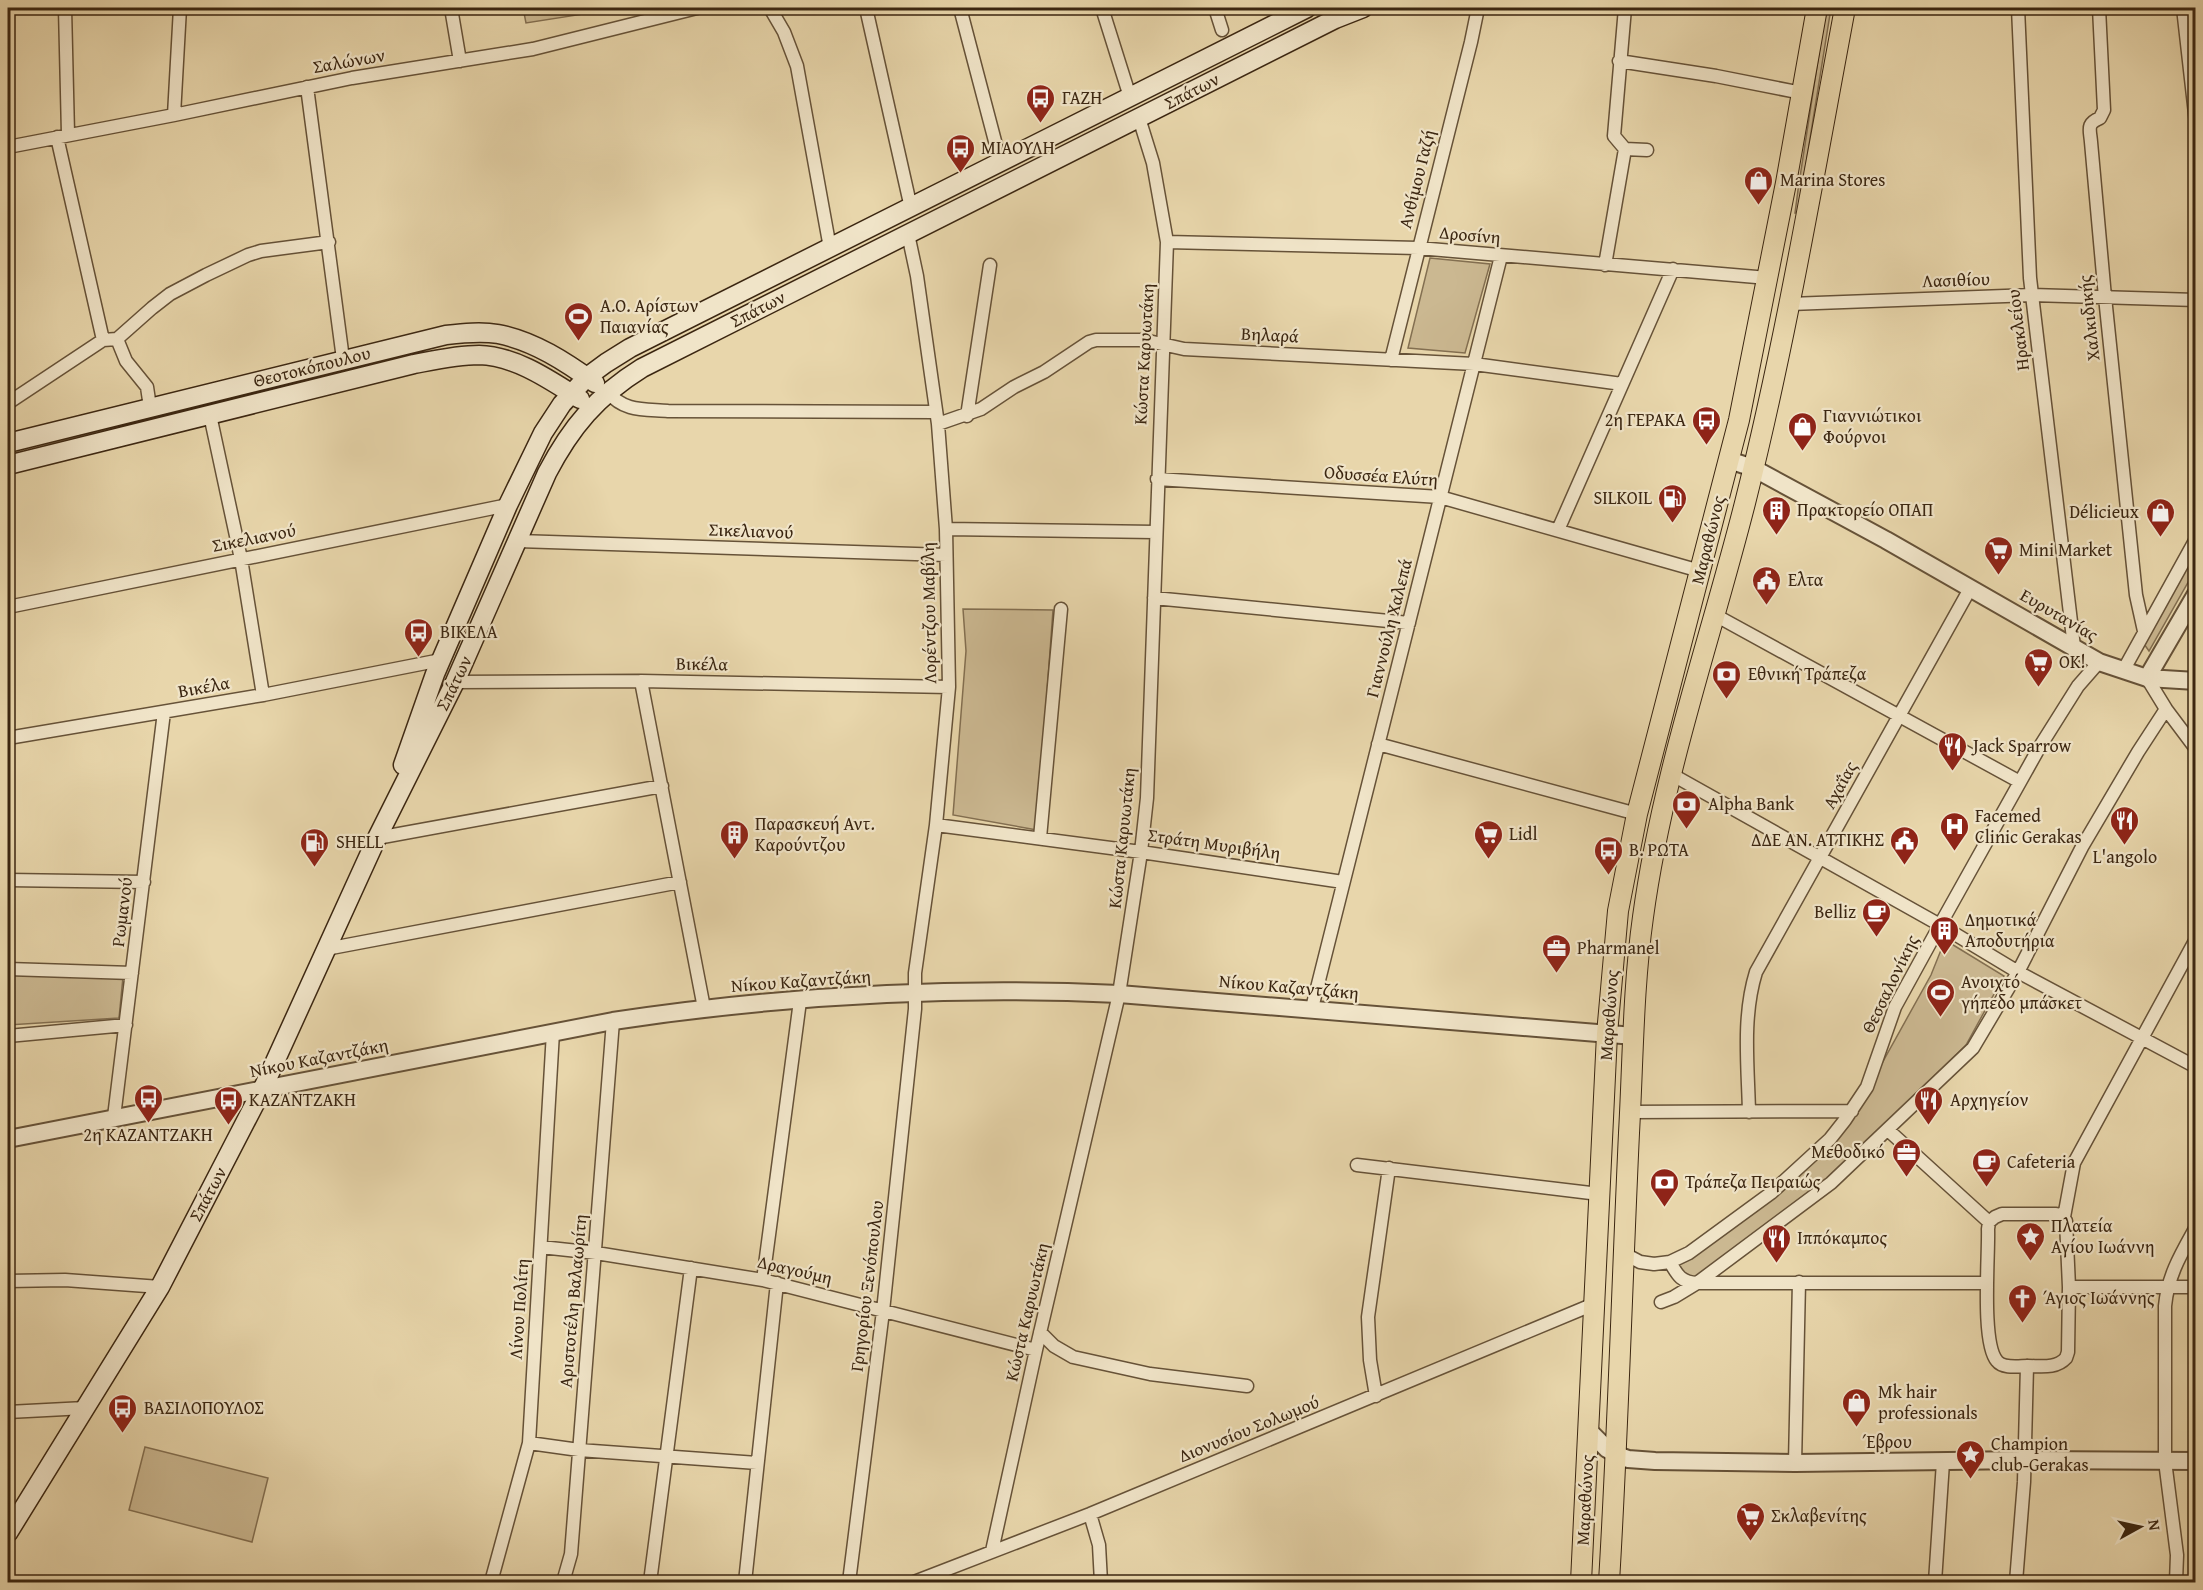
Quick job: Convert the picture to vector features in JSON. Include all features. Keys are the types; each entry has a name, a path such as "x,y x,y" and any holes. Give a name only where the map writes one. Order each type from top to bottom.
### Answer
{"main road":[{"name":"Σπάτων","path":"377,838 441,660 526,465 550,420 587,377 630,348 1307,8"},
{"name":"Σπάτων","path":"8,1533 160,1287 263,1088 377,838 455,682 561,447 576,424 608,392 642,368 1335,19 1363,8"},
{"name":"Μαραθώνος","path":"1581,1582 1607,1034 1618,911 1637,814 1729,460 1768,278 1817,8"},
{"name":"Μαραθώνος","path":"1609,1582 1617,1455 1630,1112 1643,918 1671,774 1754,468 1790,304 1845,8"},
{"name":"Θεοτοκόπουλου","path":"8,443 446,335 497,334 535,346 608,392"},
{"name":"Θεοτοκόπουλου","path":"8,465 414,364 466,356 495,357 525,367 592,407"}],"street":[{"path":"65,8 63,135 103,340"},
{"path":"174,115 180,8"},
{"path":"452,8 460,61"},
{"name":"Σαλώνων","path":"8,147 307,87 533,49 697,8"},
{"path":"770,8 794,55 830,248"},
{"path":"866,8 911,208"},
{"path":"960,8 996,145"},
{"path":"1102,8 1130,97"},
{"path":"1215,8 1222,30"},
{"name":"Ανθίμου Γαζή","path":"1390,360 1478,8"},
{"path":"1626,8 1619,61 1614,136 1625,149 1647,150"},
{"name":"Ηρακλείου","path":"2018,8 2032,295 2074,647"},
{"name":"Χαλκιδικής","path":"2099,8 2104,110 2090,126 2136,595 2144,630"},
{"path":"2183,8 2196,123"},
{"path":"1619,61 1716,76 1802,93"},
{"path":"307,87 343,359"},
{"name":"Κώστα Καρυωτάκη","path":"992,1551 1040,1332 1119,994 1147,798 1167,242 1153,163 1139,118"},
{"path":"1605,265 1625,149"},
{"name":"Λορέντζου Μαβίλη","path":"908,234 917,276 936,418 945,528 949,687 936,825 915,973 916,993"},
{"path":"8,403 103,340 117,339 170,294 248,255 261,251 329,242"},
{"name":"Δροσίνη","path":"1167,242 1418,248 1768,278"},
{"name":"Γιαννούλη Χαλεπά","path":"1312,1008 1501,256"},
{"path":"967,416 990,265"},
{"path":"1558,530 1673,269"},
{"name":"Λασιθίου","path":"1790,304 2032,295 2196,300"},
{"path":"117,339 126,361 147,387 150,407"},
{"name":"Βηλαρά","path":"608,392 616,403 627,407 668,411 936,418 967,416 1014,387 1044,372 1089,342 1096,340 1144,340 1184,349 1474,364 1622,384"},
{"path":"210,415 241,559 263,695"},
{"path":"1729,460 1754,468"},
{"name":"Ευρυτανίας","path":"1754,468 1971,587 2099,662 2148,678 2196,681"},
{"name":"Οδυσσέα Ελύτη","path":"1157,479 1440,497 1700,571"},
{"name":"Σικελιανού","path":"8,607 508,505"},
{"path":"945,528 1155,532"},
{"path":"2123,671 2196,539"},
{"name":"Σικελιανού","path":"518,541 946,555"},
{"name":"Αχαΐας","path":"1749,1112 1748,1015 1750,992 1756,972 1971,587"},
{"path":"2196,594 2148,678 2166,709 2196,749"},
{"path":"1154,598 1409,622"},
{"path":"1040,838 1061,609"},
{"path":"1715,615 2020,782"},
{"name":"Βικέλα","path":"8,738 263,695 441,660"},
{"name":"Θεσσαλονίκης","path":"1623,1253 1640,1262 1654,1264 1670,1262 1712,1238 1771,1193 1830,1139 1867,1087 1895,1007 2020,782 2078,686 2099,662"},
{"path":"641,681 704,1008"},
{"name":"Βικέλα","path":"455,682 641,681 949,687"},
{"path":"1661,1302 1697,1283 1831,1183 1973,1048 2018,972 2082,847 2166,709"},
{"name":"Ρωμανού","path":"114,1117 165,712"},
{"path":"1378,744 1637,814"},
{"path":"1671,774 1940,925 2018,972 2196,1067"},
{"path":"377,838 662,786"},
{"name":"Στράτη Μυριβήλη","path":"936,825 1343,882"},
{"path":"8,880 144,882"},
{"path":"326,949 680,882"},
{"path":"2064,1217 2055,1214 2002,1214 1989,1222 1987,1283 1992,1352 2000,1364 2055,1366 2066,1358 2069,1287 2068,1227 2064,1217 2074,1163 2196,939"},
{"path":"8,969 132,973"},
{"name":"Νίκου Καζαντζάκη","path":"8,1139 613,1021 704,1008 916,993 1039,990 1119,994 1634,1036"},
{"name":"Γρηγορίου Ξενόπουλου","path":"849,1582 883,1311 916,993"},
{"path":"763,1280 800,1001"},
{"name":"Αριστοτέλη Βαλαωρίτη","path":"563,1582 571,1554 613,1021"},
{"path":"8,1036 126,1025"},
{"name":"Λίνου Πολίτη","path":"491,1582 529,1443 553,1032"},
{"path":"1630,1112 1852,1111"},
{"path":"1888,1130 1989,1222"},
{"path":"1357,1165 1599,1194"},
{"path":"1376,1396 1370,1360 1368,1317 1389,1168"},
{"path":"2176,1582 2177,1555 2165,1461 2165,1306 2167,1286 2175,1265 2196,1227"},
{"name":"Δραγούμη","path":"542,1247 596,1253 763,1280 1036,1350"},
{"path":"1670,1262 1677,1276 1684,1282 1697,1283 1987,1283"},
{"path":"650,1582 691,1268"},
{"path":"8,1281 65,1280 160,1287"},
{"path":"1795,1463 1799,1282"},
{"path":"745,1582 777,1283"},
{"path":"2069,1287 2196,1287"},
{"name":"Διονυσίου Σολωμού","path":"914,1582 1090,1514 1594,1304"},
{"path":"1040,1332 1054,1347 1073,1357 1150,1374 1247,1386"},
{"path":"2016,1582 2027,1366"},
{"path":"8,1412 85,1408"},
{"name":"Έβρου","path":"1589,1431 1607,1449 1617,1455 1628,1459 1655,1461 1795,1463 2024,1460 2196,1461"},
{"path":"529,1443 579,1450 757,1463"},
{"path":"1935,1582 1943,1462"},
{"path":"1090,1514 1099,1545 1101,1582"}],"shaded area":[{"path":"523,8 589,8 590,13 526,23"},
{"path":"1826,8 1831,8 1798,213 1795,213 1798,190"},
{"path":"1430,258 1490,264 1465,353 1408,348"},
{"path":"2195,550 2195,570 2149,651 2144,644"},
{"path":"963,609 1053,610 1037,830 953,815 966,651"},
{"path":"1945,940 2004,976 1966,1045 1820,1187 1694,1278 1685,1273 1676,1263 1698,1250 1851,1119 1931,975"},
{"path":"8,974 123,977 119,1018 8,1025"},
{"path":"145,1447 268,1478 252,1542 129,1510"}],"place":[{"name":"ΓΑΖΗ","path":"1041,124"},
{"name":"ΜΙΑΟΥΛΗ","path":"960,174"},
{"name":"Marina Stores","path":"1759,206"},
{"name":"Α.Ο. Αρίστων Παιανίας","path":"579,342"},
{"name":"2η ΓΕΡΑΚΑ","path":"1707,446"},
{"name":"Γιαννιώτικοι Φούρνοι","path":"1802,452"},
{"name":"SILKOIL","path":"1673,524"},
{"name":"Πρακτορείο ΟΠΑΠ","path":"1776,536"},
{"name":"Délicieux","path":"2160,538"},
{"name":"Mini Market","path":"1998,576"},
{"name":"Ελτα","path":"1767,606"},
{"name":"ΒΙΚΕΛΑ","path":"419,658"},
{"name":"OK!","path":"2038,688"},
{"name":"Εθνική Τράπεζα","path":"1727,700"},
{"name":"Jack Sparrow","path":"1952,772"},
{"name":"Alpha Bank","path":"1687,830"},
{"name":"L'angolo","path":"2125,846"},
{"name":"Facemed Clinic Gerakas","path":"1954,852"},
{"name":"Παρασκευή Αντ. Καρούντζου","path":"734,860"},
{"name":"Lidl","path":"1488,860"},
{"name":"ΔΔΕ ΑΝ. ΑΤΤΙΚΗΣ","path":"1905,866"},
{"name":"SHELL","path":"315,868"},
{"name":"Β. ΡΩΤΑ","path":"1608,876"},
{"name":"Belliz","path":"1877,938"},
{"name":"Δημοτικά Αποδυτήρια","path":"1944,956"},
{"name":"Pharmanel","path":"1556,974"},
{"name":"Ανοιχτό γήπεδο μπάσκετ","path":"1940,1018"},
{"name":"2η ΚΑΖΑΝΤΖΑΚΗ","path":"148,1124"},
{"name":"ΚΑΖΑΝΤΖΑΚΗ","path":"228,1126"},
{"name":"Αρχηγείον","path":"1929,1126"},
{"name":"Μεθοδικό","path":"1906,1178"},
{"name":"Cafeteria","path":"1986,1188"},
{"name":"Τράπεζα Πειραιώς","path":"1664,1208"},
{"name":"Πλατεία Αγίου Ιωάννη","path":"2030,1262"},
{"name":"Ιππόκαμπος","path":"1776,1264"},
{"name":"Άγιος Ιωάννης","path":"2022,1324"},
{"name":"Mk hair professionals","path":"1857,1428"},
{"name":"ΒΑΣΙΛΟΠΟΥΛΟΣ","path":"123,1434"},
{"name":"Champion club-Gerakas","path":"1970,1480"},
{"name":"Σκλαβενίτης","path":"1750,1542"}]}
